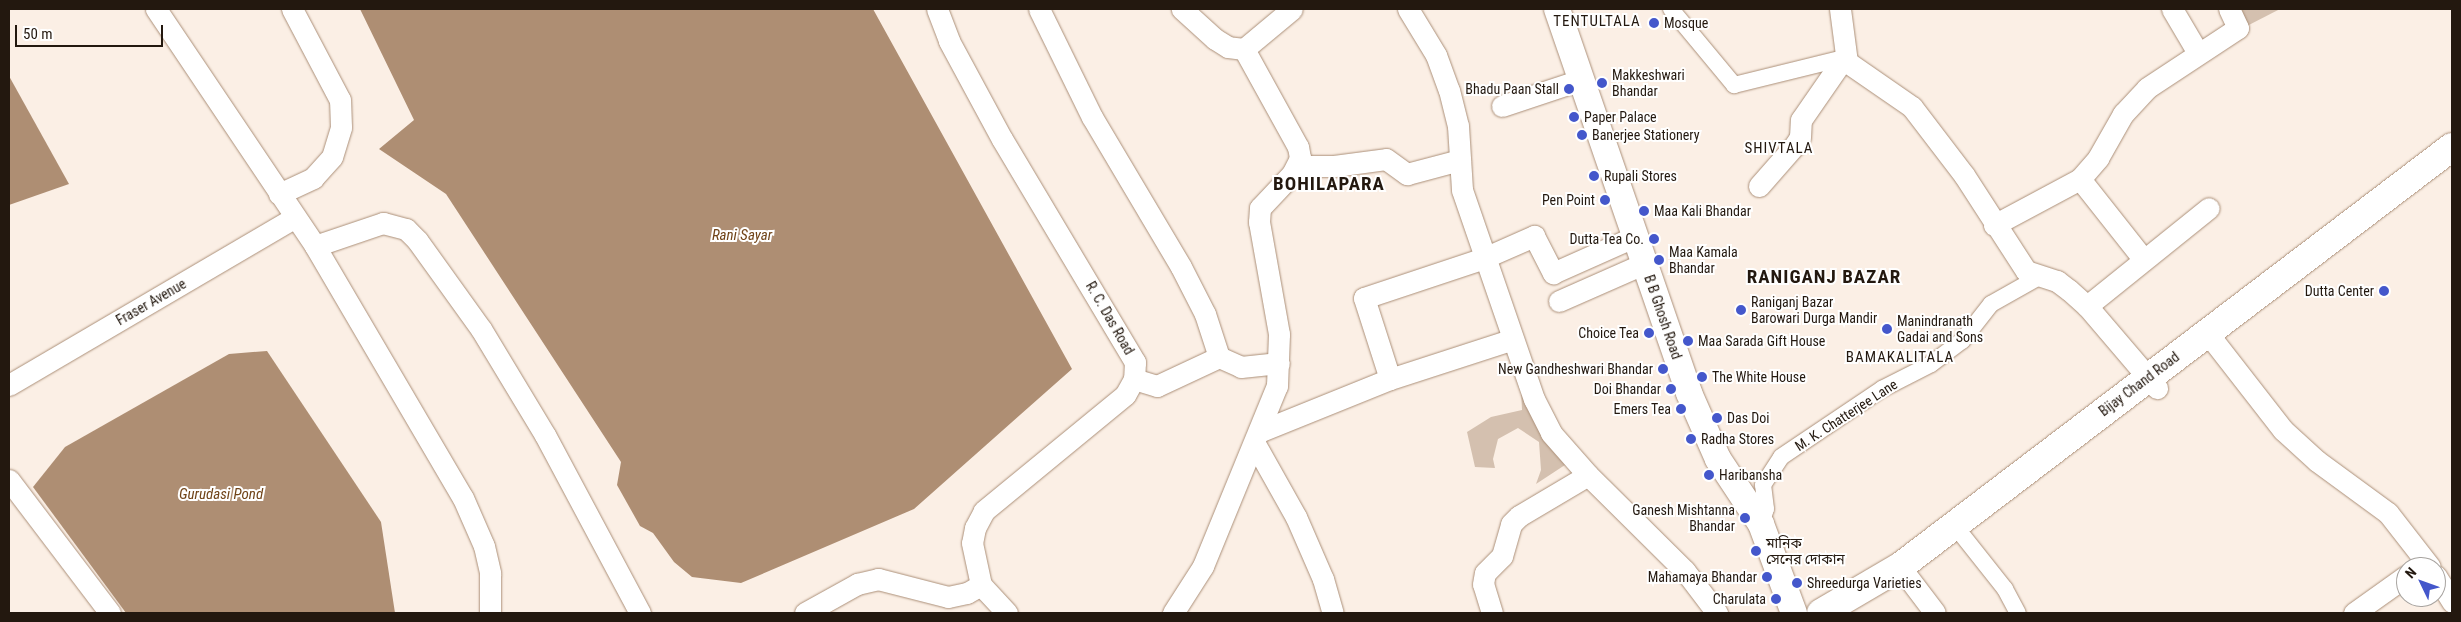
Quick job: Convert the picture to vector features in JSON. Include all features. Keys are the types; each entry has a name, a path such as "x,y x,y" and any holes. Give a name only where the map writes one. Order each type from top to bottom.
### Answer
{"main road":[{"name":"Bijay Chand Road","path":"1845,613 1907,576 1963,536 2152,383 2452,147"},
{"name":"Bijay Chand Road","path":"1820,613 1901,566 2152,383 2216,344 2452,165"}],"street":[{"path":"156,9 294,218 315,246 463,498 484,546 490,573 490,613"},
{"path":"278,194 313,178 332,157 341,127 340,100 292,9"},
{"name":"R. C. Das Road","path":"937,9 949,41 1002,139 1126,343 1135,362 1134,379"},
{"path":"1039,9 1092,118 1181,267 1205,314 1219,357 1241,367 1279,364"},
{"path":"1182,9 1214,40 1228,47 1244,49 1292,9"},
{"path":"1408,9 1436,55 1449,90 1458,126 1462,190 1534,399 1551,433 1588,476 1685,571 1717,613"},
{"name":"B B Ghosh Road","path":"1556,9 1584,79 1686,384 1718,459 1761,524 1794,613"},
{"path":"1671,9 1734,84 1844,58 1912,107 1964,175 1994,225 2026,271 2038,277 2057,281 2087,306 2152,383"},
{"path":"1759,186 1796,145 1800,137 1801,120 1844,58 1846,46 1840,9"},
{"path":"2172,9 2198,53"},
{"path":"1994,225 2080,179 2098,158 2123,114 2162,76 2238,28 2229,9"},
{"path":"1173,613 1202,566 1258,437 1277,386 1279,364 1272,281 1259,222 1260,208 1269,195 1298,166 1300,158 1298,148 1244,49"},
{"path":"1502,106 1584,79"},
{"path":"1298,166 1334,166 1386,160 1407,174 1460,160"},
{"path":"2080,179 2144,260"},
{"path":"2087,306 2209,208"},
{"name":"Fraser Avenue","path":"9,385 294,218"},
{"path":"315,246 382,223 406,229 417,240 481,329 545,435 640,613"},
{"path":"1390,379 1364,298 1484,258 1534,236 1553,273 1636,236"},
{"path":"1559,301 1645,263"},
{"name":"M. K. Chatterjee Lane","path":"1761,524 1766,509 1763,485 1781,457 1882,390 1932,364 1962,341 1991,304 2038,277"},
{"path":"1258,437 1390,379 1513,339"},
{"path":"2216,344 2283,430 2317,461 2388,513 2420,557"},
{"path":"1007,613 981,585 972,543 975,528 984,511 1125,395 1134,379 1157,386 1219,357"},
{"path":"1258,437 1323,579 1333,613"},
{"path":"1492,613 1483,584 1485,573 1502,556 1511,524 1519,516 1588,476"},
{"path":"9,480 110,613"},
{"path":"1963,536 2004,589 2018,613"},
{"path":"1907,576 1934,613"},
{"path":"805,613 857,584 878,579 948,597 967,593 981,585"},
{"path":"2354,613 2396,583"}],"shaded area":[{"path":"2234,9 2280,9 2243,28"},
{"path":"1521,389 1568,463 1536,484 1541,470 1539,442 1518,428 1498,439 1493,459 1495,468 1475,467 1467,432 1491,417 1522,410"}],"water":[{"name":"Rani Sayar","path":"360,9 873,9 1072,369 914,509 741,583 692,577 674,562 653,533 640,526 617,485 621,462 446,194 379,149 414,120"},
{"path":"9,76 69,184 9,205"},
{"name":"Gurudasi Pond","path":"267,351 381,522 395,613 126,613 33,487 65,447 229,354"}],"place":[{"name":"Mosque","path":"1654,23"},
{"name":"Makkeshwari Bhandar","path":"1602,83"},
{"name":"Bhadu Paan Stall","path":"1569,89"},
{"name":"Paper Palace","path":"1574,117"},
{"name":"Banerjee Stationery","path":"1582,135"},
{"name":"Rupali Stores","path":"1594,176"},
{"name":"Pen Point","path":"1605,200"},
{"name":"Maa Kali Bhandar","path":"1644,211"},
{"name":"Dutta Tea Co.","path":"1654,239"},
{"name":"Maa Kamala Bhandar","path":"1659,260"},
{"name":"Dutta Center","path":"2384,291"},
{"name":"Raniganj Bazar Barowari Durga Mandir","path":"1741,310"},
{"name":"Manindranath Gadai and Sons","path":"1887,329"},
{"name":"Choice Tea","path":"1649,333"},
{"name":"Maa Sarada Gift House","path":"1688,341"},
{"name":"New Gandheshwari Bhandar","path":"1663,369"},
{"name":"The White House","path":"1702,377"},
{"name":"Doi Bhandar","path":"1671,389"},
{"name":"Emers Tea","path":"1681,409"},
{"name":"Das Doi","path":"1717,418"},
{"name":"Radha Stores","path":"1691,439"},
{"name":"Haribansha","path":"1709,475"},
{"name":"Ganesh Mishtanna Bhandar","path":"1745,518"},
{"name":"মানিক সেনের দোকান","path":"1756,551"},
{"name":"Mahamaya Bhandar","path":"1767,577"},
{"name":"Shreedurga Varieties","path":"1797,583"},
{"name":"Charulata","path":"1776,599"}],"district":[{"name":"TENTULTALA","path":"1597,22"},
{"name":"SHIVTALA","path":"1779,149"},
{"name":"BOHILAPARA","path":"1329,184"},
{"name":"RANIGANJ BAZAR","path":"1824,277"},
{"name":"BAMAKALITALA","path":"1900,358"}]}
